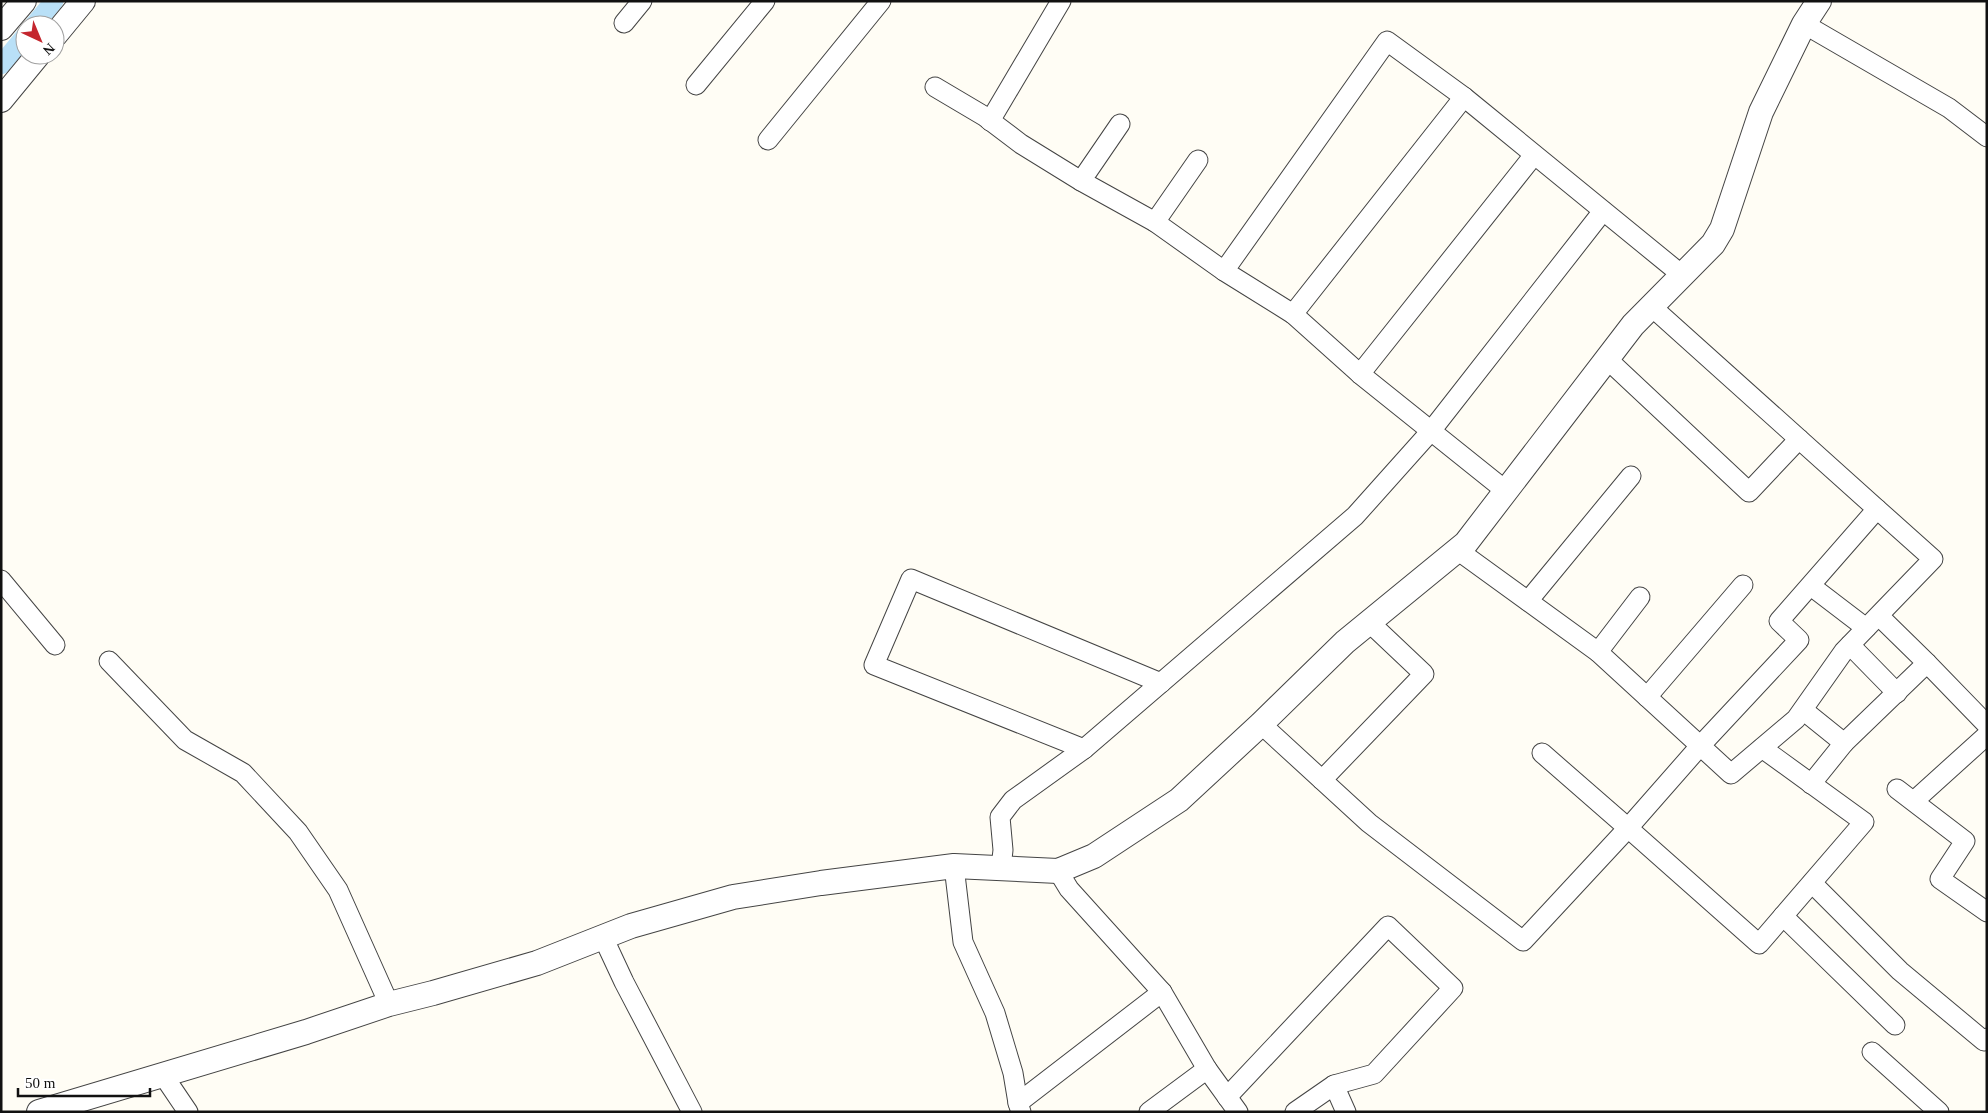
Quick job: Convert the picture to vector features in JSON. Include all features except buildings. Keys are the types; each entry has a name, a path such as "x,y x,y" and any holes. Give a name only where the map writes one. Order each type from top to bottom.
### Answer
{"street":[{"path":"1,28 24,1"},
{"path":"65,23 83,1"},
{"path":"624,23 642,1"},
{"path":"696,85 765,1"},
{"path":"990,121 1060,1"},
{"path":"39,1112 306,1032 389,1004 536,963 631,926 733,897 821,883 954,866 1058,871 1094,856 1179,800 1345,642 1456,549 1466,543 1633,325 1713,244 1722,229 1761,112 1804,24 1819,1"},
{"path":"768,140 878,2"},
{"path":"1804,24 1948,108 1987,137"},
{"path":"1224,271 1388,42 1464,97 1682,275"},
{"path":"1,100 30,65"},
{"path":"935,87 1081,181 1155,222 1224,271 1293,314 1360,374 1506,491"},
{"path":"1293,314 1464,97"},
{"path":"1081,181 1120,124"},
{"path":"1360,374 1534,155"},
{"path":"1155,222 1198,160"},
{"path":"1001,868 1003,850 1000,817 1013,800 1084,749 1354,516 1431,431 1603,211"},
{"path":"1456,549 1598,652 1731,774 1796,719 1850,645 1933,559 1652,307"},
{"path":"1608,359 1749,492 1799,440"},
{"path":"1528,601 1631,476"},
{"path":"1261,724 1369,823 1523,941 1799,640 1779,621 1878,509"},
{"path":"1084,749 874,665 911,579 1161,683"},
{"path":"1,580 55,645"},
{"path":"1647,697 1743,585"},
{"path":"1811,586 1873,622 1927,663 1983,715"},
{"path":"1598,652 1640,597"},
{"path":"1322,780 1424,674 1370,622"},
{"path":"1850,645 1897,693"},
{"path":"109,661 185,740 243,773 298,832 338,890 389,1004"},
{"path":"1811,784 1844,743 1927,663"},
{"path":"1803,710 1844,743"},
{"path":"1914,802 1987,735"},
{"path":"1542,753 1759,944 1864,822 1762,748"},
{"path":"1897,789 1965,841 1940,879 1987,912"},
{"path":"954,866 963,942 995,1013 1013,1073 1020,1107 1162,992"},
{"path":"1058,871 1068,890 1162,992 1207,1069 1232,1104 1388,926 1453,988 1374,1074 1334,1085 1295,1112"},
{"path":"1812,883 1900,971 1984,1041 1987,1038"},
{"path":"1784,916 1895,1025"},
{"path":"603,937 624,982 692,1112"},
{"path":"1872,1052 1939,1112"},
{"path":"1149,1112 1207,1069"},
{"path":"163,1075 188,1112"},
{"path":"1334,1085 1346,1112"}],"waterway":[{"path":"42,15 54,1"},
{"path":"1,65 15,48"}]}
